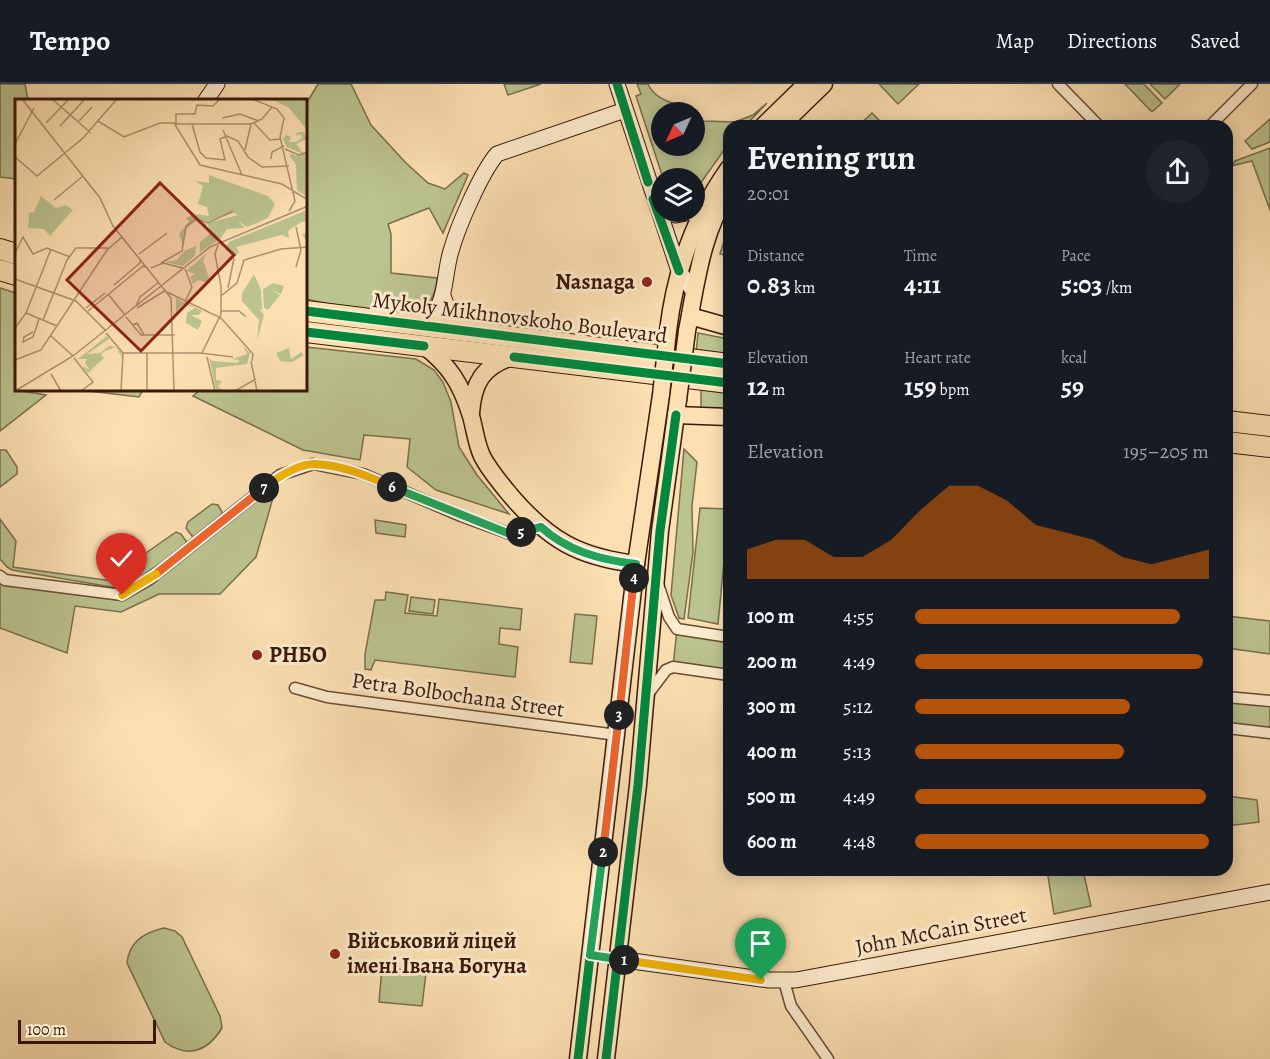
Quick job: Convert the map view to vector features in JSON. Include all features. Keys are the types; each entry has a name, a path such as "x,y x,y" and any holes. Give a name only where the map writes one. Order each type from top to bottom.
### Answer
{"highway":[{"path":"0,249 15,254"},
{"path":"0,270 15,274"},
{"name":"Mykoly Mikhnovskoho Boulevard","path":"308,311 723,363"},
{"name":"Mykoly Mikhnovskoho Boulevard","path":"308,332 723,382"},
{"path":"1233,422 1270,426"},
{"path":"1233,443 1270,447"}],"main road":[{"path":"769,120 806,84"},
{"path":"787,120 824,84"},
{"path":"705,199 723,176"},
{"path":"606,1059 638,785 656,578 688,323 711,226 723,203"},
{"path":"578,1059 636,564 655,442 668,331 679,271 693,222"},
{"path":"688,323 723,326"},
{"path":"424,346 449,368 457,380 479,447 493,473 514,500 541,527 562,543 613,561 636,564"},
{"path":"471,417 472,395 476,384 496,363 514,357"},
{"path":"677,407 723,416"},
{"path":"655,442 661,439 673,446"},
{"path":"590,955 618,959"}],"street":[{"path":"207,99 217,84"},
{"path":"617,84 651,182"},
{"path":"1058,84 1092,120"},
{"path":"1216,120 1252,84"},
{"path":"421,326 435,314 443,296 451,249 480,183 497,154 625,110"},
{"path":"664,222 679,271 694,292"},
{"path":"443,296 451,317 465,332"},
{"path":"0,576 4,580 122,595 150,579 280,476 314,464 363,474 460,516 510,534 541,527"},
{"path":"656,578 669,617 677,629 723,636"},
{"path":"646,697 666,670 673,668 723,674"},
{"name":"Petra Bolbochana Street","path":"294,688 327,697 617,735"},
{"path":"1233,698 1270,701"},
{"path":"1233,729 1270,733"},
{"name":"John McCain Street","path":"618,959 761,980 809,979 1270,892"},
{"path":"784,981 791,1006 828,1059"}],"green space":[{"path":"0,84 25,84 28,99 15,99 15,179 0,177"},
{"path":"318,84 351,84 371,125 428,183 445,189 464,173 468,175 443,233 429,208 388,224 391,234 391,273 437,278 432,298 420,316 342,307 308,299 308,101"},
{"path":"504,84 541,84 508,95"},
{"path":"637,84 648,84 653,92 670,102 651,102 651,142 636,96 641,94"},
{"path":"879,84 919,84 898,104"},
{"path":"1125,84 1144,84 1162,103 1151,111"},
{"path":"1150,84 1180,84 1165,99"},
{"path":"767,103 751,120 740,120 753,115"},
{"path":"872,113 879,120 864,120"},
{"path":"1270,119 1270,142 1252,149 1245,141"},
{"path":"705,121 723,122 723,151 705,177 705,168 660,168 656,156 705,156"},
{"path":"1270,148 1270,210 1252,161 1233,166 1235,161"},
{"path":"0,288 15,293 15,392 46,395 0,431"},
{"path":"698,333 723,338 723,355 696,353"},
{"path":"308,347 416,359 434,370 443,382 451,402 459,447 477,475 509,514 436,490 407,467 410,439 364,435 360,460 303,450 193,396 198,392 308,392"},
{"path":"701,388 723,390 723,409 701,408"},
{"path":"97,392 142,392 139,397"},
{"path":"684,449 697,462 692,506 693,552 684,619 679,618 671,595"},
{"path":"0,450 6,450 17,467 17,474 0,487"},
{"path":"277,484 256,557 220,594 159,594 121,612 75,606 67,653 0,628 0,580 124,598"},
{"path":"212,504 218,505 222,512 221,519 197,537 192,536 186,528 188,522"},
{"path":"700,508 723,509 723,572 718,624 688,618"},
{"path":"0,519 16,541 13,567 126,583 133,562 176,532 181,534 186,541 185,546 123,589 12,570 0,559"},
{"path":"375,520 406,525 405,537 376,533"},
{"path":"386,592 408,595 405,613 437,616 439,599 522,609 520,630 500,628 499,644 518,647 515,677 375,660 371,670 365,669 365,654 375,600 385,600"},
{"path":"411,597 435,600 433,614 409,611"},
{"path":"575,614 597,616 592,664 570,662"},
{"path":"1233,617 1270,621 1270,654 1233,649"},
{"path":"677,629 723,636 723,674 673,667"},
{"path":"1233,698 1270,701 1270,733 1233,729"},
{"path":"1233,797 1257,800 1259,822 1233,825"},
{"path":"1048,876 1084,876 1091,906 1054,914"},
{"path":"164,928 175,931 182,937 220,1016 222,1028 210,1042 197,1050 182,1050 165,1042 127,963 131,949 139,939 150,932"},
{"path":"382,967 426,973 422,1006 379,1002"}],"cycle path":[{"path":"617,84 648,182"},
{"path":"661,222 679,271"},
{"path":"308,311 723,363"},
{"path":"308,332 424,346"},
{"path":"514,357 723,382"},
{"path":"606,1059 638,785 660,531 676,415"},
{"path":"578,1059 636,564"}],"place":[{"name":"Nasnaga","path":"647,282"},
{"name":"РНБО","path":"257,655"},
{"name":"Військовий ліцей імені Івана Богуна","path":"335,954"}],"route":[{"path":"122,595 150,579 280,476 314,464 363,474 460,516 510,534 541,527 562,543 583,552 613,561 636,564 590,955 761,980"}]}
